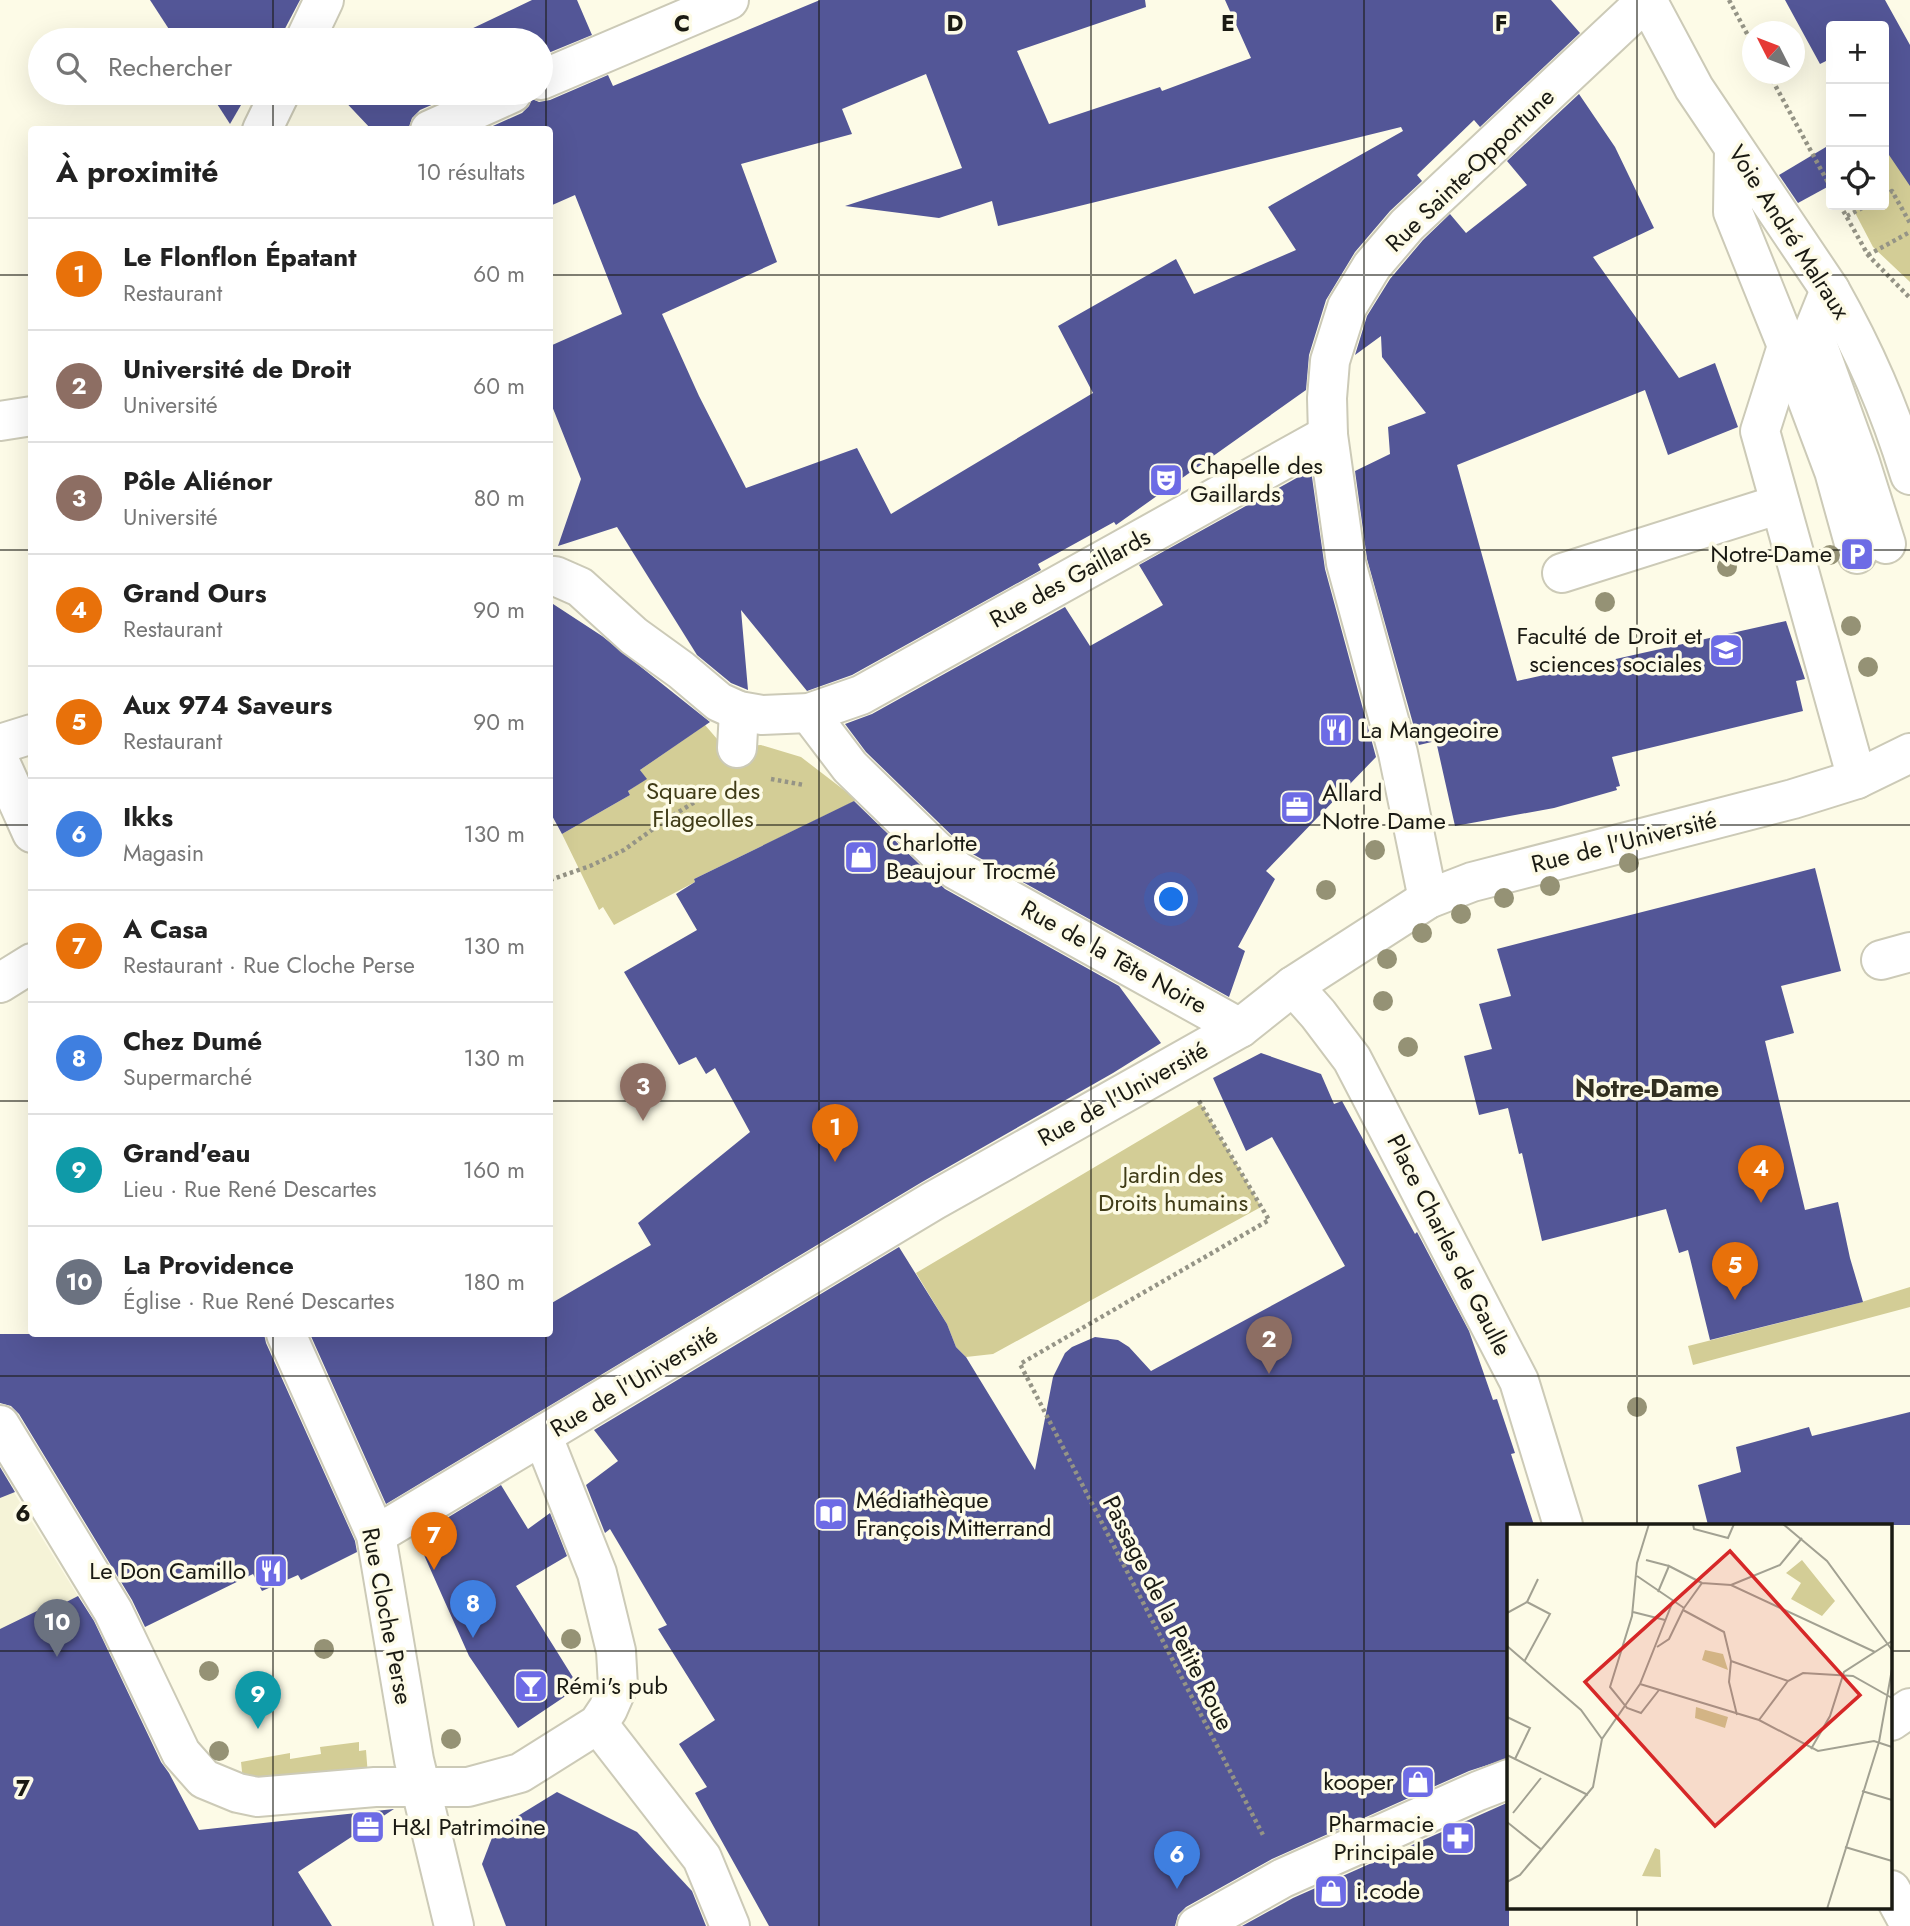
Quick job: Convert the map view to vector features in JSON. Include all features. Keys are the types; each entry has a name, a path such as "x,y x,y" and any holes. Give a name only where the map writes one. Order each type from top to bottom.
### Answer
{"street":[{"path":"311,28 324,0"},
{"path":"553,75 729,0"},
{"name":"Rue Sainte-Opportune","path":"1428,899 1398,753 1346,563 1328,435 1326,398 1330,361 1347,307 1372,266 1407,225 1647,0"},
{"name":"Voie André Malraux","path":"1647,0 1694,88 1830,290 1866,355 1890,414 1910,475"},
{"path":"264,126 274,105"},
{"path":"439,126 485,105"},
{"path":"1734,149 1733,212 1834,471 1872,549 1860,462 1813,332 1830,290"},
{"path":"1787,346 1760,431 1857,779"},
{"path":"0,421 28,417"},
{"name":"Rue des Gaillards","path":"553,576 580,587 634,636 681,670 719,702 738,730 762,715 809,713 861,695 1328,435"},
{"path":"1562,573 1780,504"},
{"name":"Rue de la Tête Noire","path":"809,713 850,767 956,870 1240,1028"},
{"path":"0,744 28,735"},
{"name":"Rue de l'Université","path":"376,1535 933,1201 1240,1028 1293,986 1428,899 1485,878 1793,799 1857,779 1910,753"},
{"path":"0,762 28,824"},
{"path":"0,983 28,966"},
{"name":"Place Charles de Gaulle","path":"1293,986 1352,1059 1519,1381 1563,1524"},
{"name":"Rue Cloche Perse","path":"286,1337 376,1535 414,1760 454,1926"},
{"path":"0,1425 113,1611 181,1753 204,1779 238,1793 257,1797 375,1787 468,1787 520,1773 598,1724 618,1686 615,1651 597,1573 543,1437"},
{"path":"1892,1720 1910,1708"},
{"path":"598,1724 702,1858 730,1926"},
{"path":"1197,1926 1283,1878 1507,1780"},
{"path":"1892,1892 1910,1924"}],"path":[{"path":"1729,0 1742,24"},
{"path":"1774,84 1826,179"},
{"path":"1889,193 1892,191 1910,223"},
{"path":"1843,210 1868,255 1910,298"},
{"path":"1847,216 1858,210"},
{"path":"1868,255 1910,232"},
{"path":"768,779 807,785 871,788"},
{"path":"553,879 624,850 667,819 725,785"},
{"name":"Passage de la Petite Roue","path":"1178,1064 1269,1220 1020,1364 1283,1878"}],"shaded area":[{"path":"0,1470 81,1601 101,1639 107,1644 105,1646 116,1659 115,1664 13,1717 0,1720"}],"green space":[{"path":"1895,151 1910,182 1910,282 1873,247 1854,210 1889,210 1889,154"},
{"name":"Square des Flageolles","path":"705,725 724,747 761,745 801,757 857,800 694,879 695,882 614,925 603,907 599,910 562,834 630,795 628,791 646,779 640,770"},
{"name":"Jardin des Droits humains","path":"1201,1104 1261,1207 993,1354 966,1357 956,1347 947,1324 916,1273"},
{"path":"1910,1287 1910,1307 1693,1365 1688,1346 1855,1304"},
{"path":"359,1742 359,1751 366,1750 368,1776 244,1790 241,1762 290,1753 290,1759 321,1754 320,1747"}],"building":[{"path":"150,0 300,0 285,28 168,28"},
{"path":"532,0 577,0 592,35 553,51 553,28 473,28"},
{"path":"820,0 1145,0 1146,7 1017,51 1049,124 1160,87 1162,91 1251,58 1225,0 1551,0 1580,33 1480,127 1474,120 1417,175 1422,181 1390,211 1355,252 1326,300 1309,355 1306,390 1116,525 1114,522 1038,564 1041,570 852,675 807,691 741,610 748,690 731,683 697,655 617,527 558,546 581,479 553,409 553,345 622,314 575,195 553,205 553,126 493,126 522,113 529,105 553,105 553,99 608,75 613,86","holes":["926,74 962,168 845,206 939,218 992,201 998,226 1401,127 1403,131 1268,207 1296,250 1194,294 1176,259 1058,326 1093,393 891,514 857,448 746,488 699,396 662,314 777,262 741,164 852,134 842,109"]},
{"path":"1785,0 1885,0 1910,45 1910,186 1889,155 1889,21 1826,21 1826,61 1820,64 1805,37 1805,21 1796,21"},
{"path":"1579,94 1615,147 1654,228 1593,257 1679,378 1715,363 1738,427 1668,455 1645,390 1457,465 1517,681 1786,621 1805,679 1796,681 1803,711 1612,757 1620,786 1616,787 1617,790 1554,808 1455,826 1436,741 1419,745 1367,559 1355,471 1390,454 1388,427 1426,413 1382,357 1381,336 1355,355 1367,316 1390,279 1423,240 1450,214 1466,233 1527,185 1507,161"},
{"path":"218,105 241,105 230,124"},
{"path":"348,105 431,105 420,110 412,118 409,126 368,126"},
{"path":"1826,147 1826,188 1798,203 1779,175"},
{"path":"1311,470 1325,569 1376,757 1266,871 1275,879 1238,947 1245,951 1229,997 969,852 866,752 845,724 872,714 1065,607 1090,646 1163,605 1139,565"},
{"path":"553,604 602,636 710,722 640,770 647,779 628,791 630,795 562,834 553,818"},
{"path":"854,801 945,889 1119,986 1161,1043 922,1182 386,1504 311,1337 553,1337 553,1302 651,1245 638,1223 750,1132 715,1068 706,1074 696,1057 679,1065 624,972 697,930 676,894 695,882 694,879"},
{"path":"1815,868 1841,971 1781,986 1794,1033 1765,1041 1805,1210 1838,1202 1863,1302 1710,1340 1688,1250 1679,1253 1666,1209 1542,1241 1522,1153 1519,1154 1508,1108 1479,1115 1464,1056 1492,1049 1479,1004 1511,996 1497,949"},
{"path":"1261,1053 1321,1074 1334,1104 1342,1101 1415,1234 1417,1232 1469,1331 1493,1400 1497,1399 1534,1524 1507,1524 1507,1759 1469,1771 1272,1859 1186,1907 1178,1915 1175,1926 769,1926 695,1793 707,1787 679,1744 715,1720 658,1629 667,1625 610,1529 605,1533 586,1485 618,1461 594,1430 899,1247 947,1324 956,1347 966,1357 1035,1470 1053,1377 1065,1353 1072,1347 1095,1337 1118,1340 1129,1347 1151,1371 1345,1266 1272,1137 1246,1151 1213,1078"},
{"path":"0,1334 28,1334 28,1337 265,1337 355,1541 357,1552 301,1580 298,1575 262,1591 253,1574 145,1627 132,1600 19,1414 11,1406 0,1403"},
{"path":"1910,1412 1910,1525 1708,1524 1698,1485 1741,1472 1736,1447 1809,1427 1812,1436"},
{"path":"0,1467 15,1492 0,1498"},
{"path":"501,1485 528,1529 550,1513 567,1556 516,1586 579,1687 518,1728 469,1656 416,1537"},
{"path":"78,1596 94,1621 161,1762 199,1830 394,1809 298,1872 332,1926 0,1926 0,1629 37,1611 39,1616"},
{"path":"557,1792 637,1832 692,1891 706,1926 506,1926 482,1864 495,1830"},
{"path":"1507,1803 1509,1926 1242,1926 1293,1898"}],"place":[{"name":"Chapelle des Gaillards","path":"1166,480"},
{"name":"Notre-Dame","path":"1857,554"},
{"name":"Faculté de Droit et sciences sociales","path":"1726,650"},
{"name":"La Mangeoire","path":"1336,730"},
{"name":"Allard Notre Dame","path":"1297,807"},
{"name":"Charlotte Beaujour Trocmé","path":"861,857"},
{"name":"Pôle Aliénor","path":"643,1121"},
{"name":"Le Flonflon Épatant","path":"835,1162"},
{"name":"Grand Ours","path":"1761,1203"},
{"name":"Aux 974 Saveurs","path":"1735,1300"},
{"name":"Université de Droit","path":"1269,1374"},
{"name":"Médiathèque François Mitterrand","path":"831,1514"},
{"name":"A Casa","path":"434,1570"},
{"name":"Le Don Camillo","path":"271,1571"},
{"name":"Chez Dumé","path":"473,1638"},
{"name":"La Providence","path":"57,1657"},
{"name":"Rémi's pub","path":"531,1686"},
{"name":"Grand'eau","path":"258,1729"},
{"name":"kooper","path":"1418,1782"},
{"name":"H&I Patrimoine","path":"368,1827"},
{"name":"Pharmacie Principale","path":"1458,1838"},
{"name":"Ikks","path":"1177,1889"},
{"name":"i.code","path":"1331,1891"}],"district":[{"name":"Notre-Dame","path":"1647,1088"}]}
